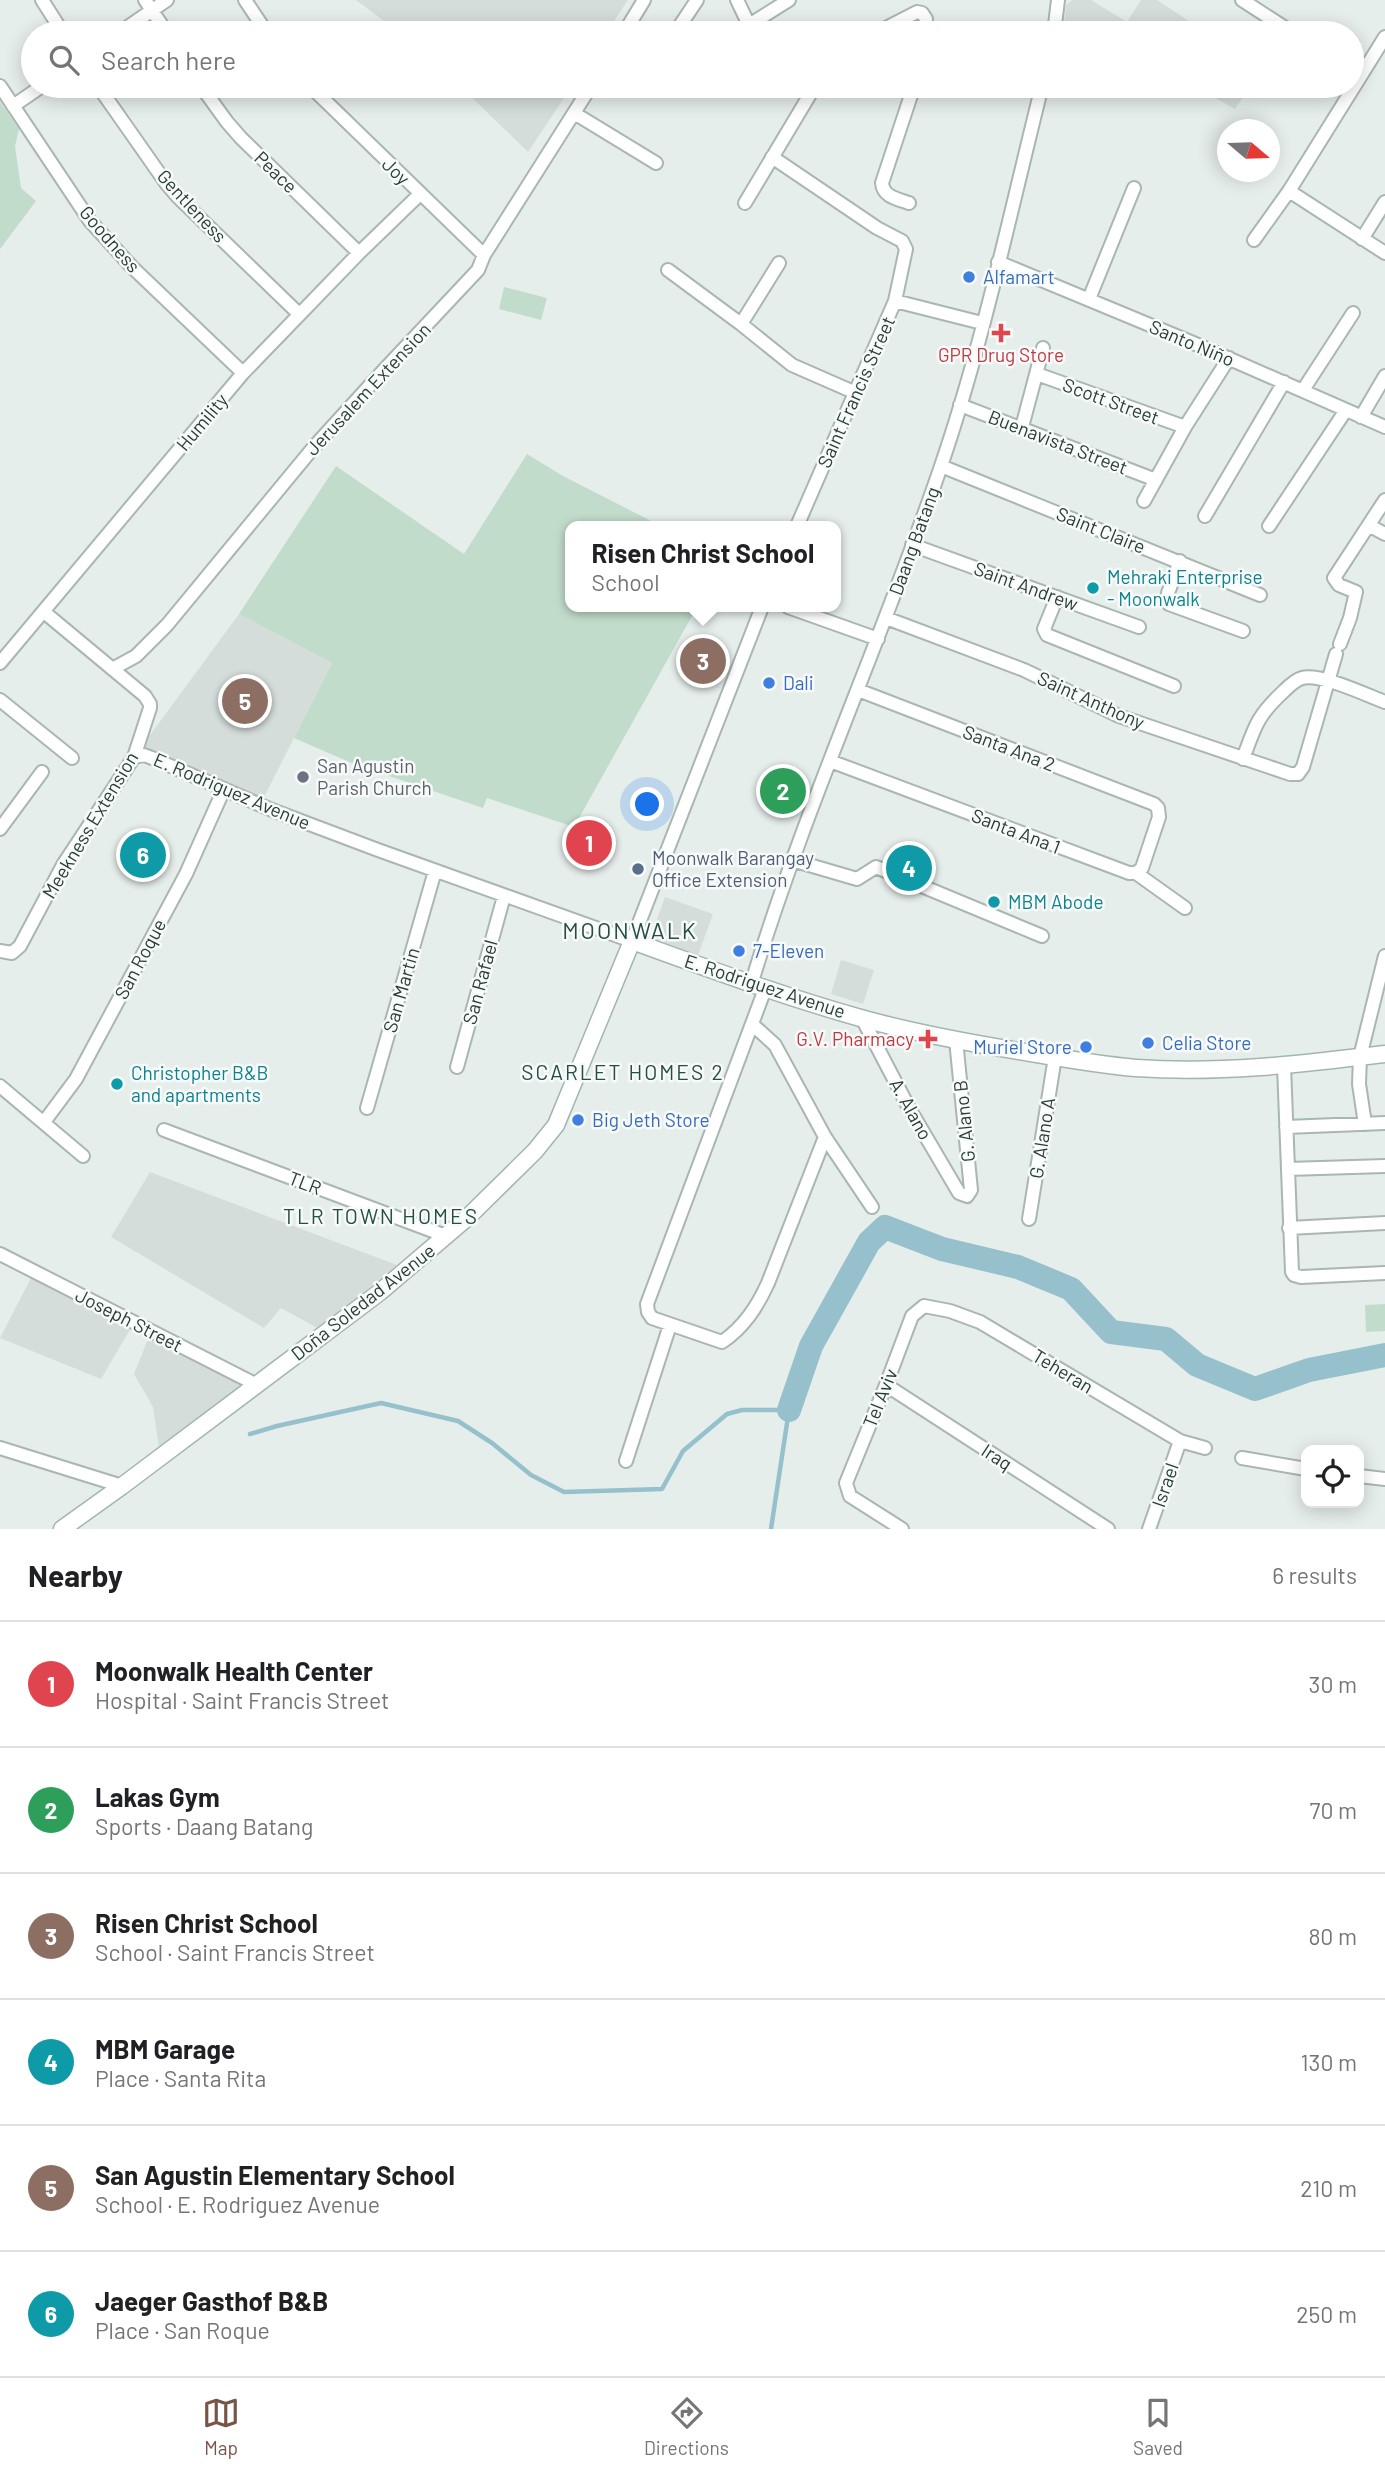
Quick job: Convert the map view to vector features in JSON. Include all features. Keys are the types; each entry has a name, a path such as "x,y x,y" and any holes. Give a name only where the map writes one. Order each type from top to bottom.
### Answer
{"main road":[{"name":"E. Rodriguez Avenue","path":"632,942 758,987 862,1018 956,1041 1055,1057 1186,1070 1284,1066 1385,1054"},
{"name":"Doña Soledad Avenue","path":"62,1529 380,1292 446,1236 535,1151 556,1125 632,942"}],"street":[{"path":"41,0 55,21"},
{"path":"132,21 149,5 167,0"},
{"path":"244,0 259,21"},
{"path":"631,21 644,0"},
{"path":"683,21 696,0"},
{"path":"737,0 743,21"},
{"path":"757,21 789,0"},
{"path":"1055,21 1058,0"},
{"path":"1242,0 1274,21"},
{"path":"149,5 159,21"},
{"path":"899,21 917,12 922,13 926,21"},
{"path":"1364,71 1385,37"},
{"name":"Goodness","path":"0,86 90,221 141,275 243,373"},
{"path":"13,106 25,98"},
{"name":"Gentleness","path":"106,98 178,197 299,314"},
{"name":"Peace","path":"210,98 242,138 359,253"},
{"name":"Joy","path":"322,98 484,255"},
{"name":"Jerusalem Extension","path":"114,668 136,656 167,625 239,535 322,439 478,270 484,255 583,98"},
{"path":"745,203 808,98"},
{"path":"909,203 888,195 882,188 882,183 910,98"},
{"name":"Daang Batang","path":"670,1325 652,1318 647,1304 753,1024 772,914 886,618 941,466 982,323 1039,98"},
{"path":"1254,240 1289,191 1347,98"},
{"path":"574,113 656,163"},
{"path":"772,158 905,244 906,256 895,301"},
{"path":"1089,299 1134,188"},
{"path":"1289,191 1385,253"},
{"name":"Humility","path":"0,663 243,373 420,194"},
{"path":"1362,239 1385,202"},
{"name":"Santo Niño","path":"998,262 1229,358 1385,427"},
{"path":"741,324 779,263"},
{"path":"668,270 792,365 856,393"},
{"name":"Saint Francis Street","path":"799,521 895,301 982,323"},
{"path":"1303,390 1353,313"},
{"path":"1023,427 1043,348"},
{"path":"1144,501 1185,427 1229,358"},
{"name":"Scott Street","path":"1037,374 1185,427"},
{"path":"1361,417 1385,376"},
{"path":"1206,516 1284,382"},
{"name":"Buenavista Street","path":"960,405 1156,480"},
{"path":"1269,526 1346,410"},
{"name":"Saint Claire","path":"941,466 1260,595"},
{"path":"1328,681 1356,592 1339,585 1334,578 1385,500"},
{"path":"1370,526 1385,534"},
{"name":"Saint Andrew","path":"912,545 1139,627"},
{"path":"1180,561 1168,593 1169,604 1243,631"},
{"path":"1057,597 1044,629 1048,636 1174,686"},
{"name":"Meekness Extension","path":"6,952 20,946 63,865 134,757 150,704 145,696 114,668 44,612"},
{"path":"632,942 760,612"},
{"path":"802,612 878,639"},
{"name":"Saint Anthony","path":"886,618 1024,670 1119,716 1290,774 1298,774 1303,767 1328,681"},
{"path":"1243,759 1260,716 1284,691 1302,678 1328,681 1385,702"},
{"name":"Santa Ana 2","path":"858,690 1150,802 1158,808 1158,817 1142,868 1136,873"},
{"path":"0,701 72,758"},
{"name":"E. Rodriguez Avenue","path":"134,757 144,755 435,872 632,942"},
{"name":"Santa Ana 1","path":"830,761 1129,873 1136,873 1185,908"},
{"path":"0,829 43,772"},
{"name":"San Roque","path":"44,1122 76,1079 186,874 224,789"},
{"path":"792,860 857,879 876,867 1042,936"},
{"name":"San Martin","path":"367,1108 435,872"},
{"name":"San Rafael","path":"457,1067 503,896"},
{"path":"1365,1124 1359,1084 1360,1057 1385,956"},
{"name":"A. Alano","path":"862,1018 921,1130 958,1193 965,1196"},
{"path":"753,1024 775,1045 825,1137 872,1207"},
{"name":"G. Alano B","path":"956,1041 971,1190 969,1196 965,1196"},
{"name":"G. Alano A","path":"1029,1219 1055,1057"},
{"path":"1284,1066 1289,1228 1291,1268 1294,1275 1301,1277 1385,1273"},
{"path":"0,1086 83,1156"},
{"path":"1286,1127 1385,1122"},
{"name":"TLR","path":"164,1130 446,1236"},
{"path":"626,1461 670,1325 722,1342 742,1326 758,1304 768,1283 825,1137"},
{"path":"1288,1169 1385,1166"},
{"path":"1289,1228 1385,1223"},
{"name":"Joseph Street","path":"0,1254 257,1385"},
{"name":"Teheran","path":"917,1310 924,1306 935,1307 980,1322 1180,1441 1205,1448"},
{"name":"Tel Aviv","path":"902,1529 850,1496 846,1488 847,1478 917,1310"},
{"name":"Iraq","path":"886,1385 1108,1529"},
{"name":"Israel","path":"1149,1529 1180,1441"},
{"path":"0,1448 122,1486"},
{"path":"1242,1458 1301,1468"},
{"path":"1364,1477 1385,1479"}],"shaded area":[{"path":"356,0 628,0 614,21 384,21"},
{"path":"1072,0 1091,0 1125,21 1064,21 1066,5"},
{"path":"1141,0 1157,0 1189,21 1128,21"},
{"path":"472,98 564,98 528,152"},
{"path":"1215,98 1242,98 1235,109"},
{"path":"239,614 332,663 262,801 142,746"},
{"path":"579,824 609,834 600,861 570,852"},
{"path":"665,897 713,914 698,955 650,939"},
{"path":"841,960 874,970 863,1004 831,994"},
{"path":"150,1172 397,1265 319,1329 281,1308 264,1328 111,1237"},
{"path":"34,1272 134,1323 101,1379 0,1338"},
{"path":"148,1339 247,1389 160,1454 153,1407 134,1374"}],"green space":[{"path":"0,102 19,129 15,146 21,188 36,201 0,249"},
{"path":"504,287 547,298 541,320 499,309"},
{"path":"527,454 563,476 651,521 565,521 565,612 694,612 574,827 487,798 483,808 354,764 294,738 332,663 239,614 336,466 464,554"},
{"path":"1385,1304 1385,1331 1366,1332 1365,1305"}],"waterway":[{"path":"789,1410 811,1346 869,1242 885,1227 942,1249 1018,1267 1071,1289 1111,1332 1166,1339 1197,1365 1255,1389 1309,1370 1385,1355"},
{"path":"250,1434 381,1403 458,1421 492,1443 531,1475 564,1492 662,1489 683,1451 727,1414 742,1410 789,1410 771,1529"}],"place":[{"name":"Alfamart","path":"969,277"},
{"name":"GPR Drug Store","path":"1001,333"},
{"name":"Mehraki Enterprise - Moonwalk","path":"1093,588"},
{"name":"Risen Christ School","path":"703,661"},
{"name":"Dali","path":"769,683"},
{"name":"San Agustin Elementary School","path":"245,701"},
{"name":"San Agustin Parish Church","path":"303,777"},
{"name":"Lakas Gym","path":"783,791"},
{"name":"Moonwalk Health Center","path":"589,843"},
{"name":"Jaeger Gasthof B&B","path":"143,855"},
{"name":"MBM Garage","path":"909,868"},
{"name":"Moonwalk Barangay Office Extension","path":"638,869"},
{"name":"MBM Abode","path":"994,902"},
{"name":"7-Eleven","path":"739,951"},
{"name":"G.V. Pharmacy","path":"928,1039"},
{"name":"Celia Store","path":"1148,1043"},
{"name":"Muriel Store","path":"1086,1047"},
{"name":"Christopher B&B and apartments","path":"117,1084"},
{"name":"Big Jeth Store","path":"578,1120"}],"district":[{"name":"MOONWALK","path":"630,931"},
{"name":"SCARLET HOMES 2","path":"623,1073"},
{"name":"TLR TOWN HOMES","path":"381,1217"}]}
